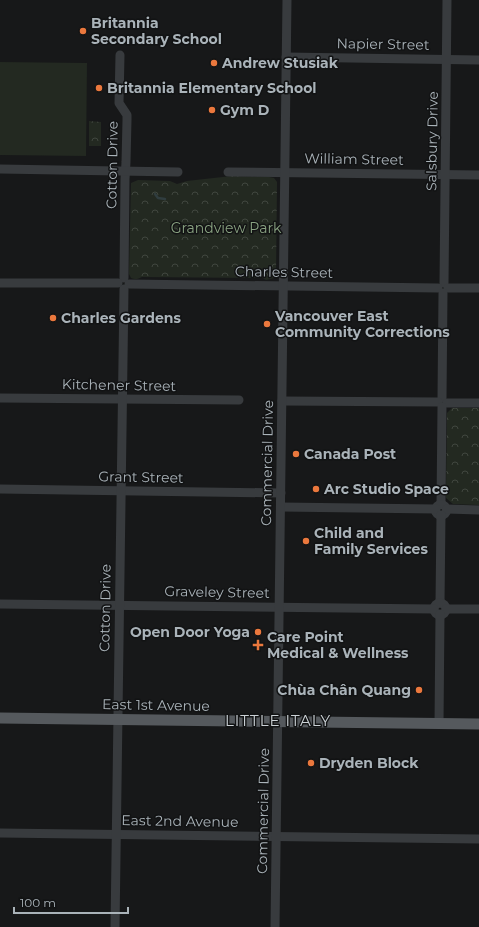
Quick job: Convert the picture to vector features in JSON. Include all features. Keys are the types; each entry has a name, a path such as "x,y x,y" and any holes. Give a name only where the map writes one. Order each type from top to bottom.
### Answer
{"main road":[{"name":"East 1st Avenue","path":"0,718 479,724"}],"street":[{"name":"Commercial Drive","path":"275,927 287,0"},
{"name":"Salsbury Drive","path":"439,724 447,0"},
{"name":"Cotton Drive","path":"115,927 120,491 128,120 127,115 119,103 120,55"},
{"name":"Napier Street","path":"286,57 479,60"},
{"path":"0,169 178,172"},
{"name":"William Street","path":"228,172 479,175"},
{"name":"Charles Street","path":"0,283 479,288"},
{"name":"Kitchener Street","path":"0,398 239,400"},
{"path":"282,401 479,403"},
{"name":"Grant Street","path":"0,489 281,493"},
{"path":"281,507 479,510"},
{"name":"Graveley Street","path":"0,604 479,609"},
{"name":"East 2nd Avenue","path":"0,833 479,839"}],"green space":[{"path":"0,62 87,63 86,156 0,155"},
{"path":"89,121 101,122 101,146 89,146"},
{"name":"Grandview Park","path":"232,176 269,177 274,178 277,182 276,275 274,278 266,280 263,278 131,278 129,274 131,183 138,180 170,181 177,184 187,181"},
{"path":"452,408 479,408 479,505 453,504 446,498 447,413"}],"waterway":[{"path":"155,194 158,198 165,199"}],"place":[{"name":"Britannia Secondary School","path":"83,31"},
{"name":"Andrew Stusiak","path":"214,63"},
{"name":"Britannia Elementary School","path":"99,88"},
{"name":"Gym D","path":"212,110"},
{"name":"Charles Gardens","path":"53,318"},
{"name":"Vancouver East Community Corrections","path":"267,324"},
{"name":"Canada Post","path":"296,454"},
{"name":"Arc Studio Space","path":"316,489"},
{"name":"Child and Family Services","path":"306,541"},
{"name":"Open Door Yoga","path":"258,632"},
{"name":"Care Point Medical & Wellness","path":"258,645"},
{"name":"Chùa Chân Quang","path":"419,690"},
{"name":"Dryden Block","path":"311,763"}],"district":[{"name":"LITTLE ITALY","path":"278,721"}]}
